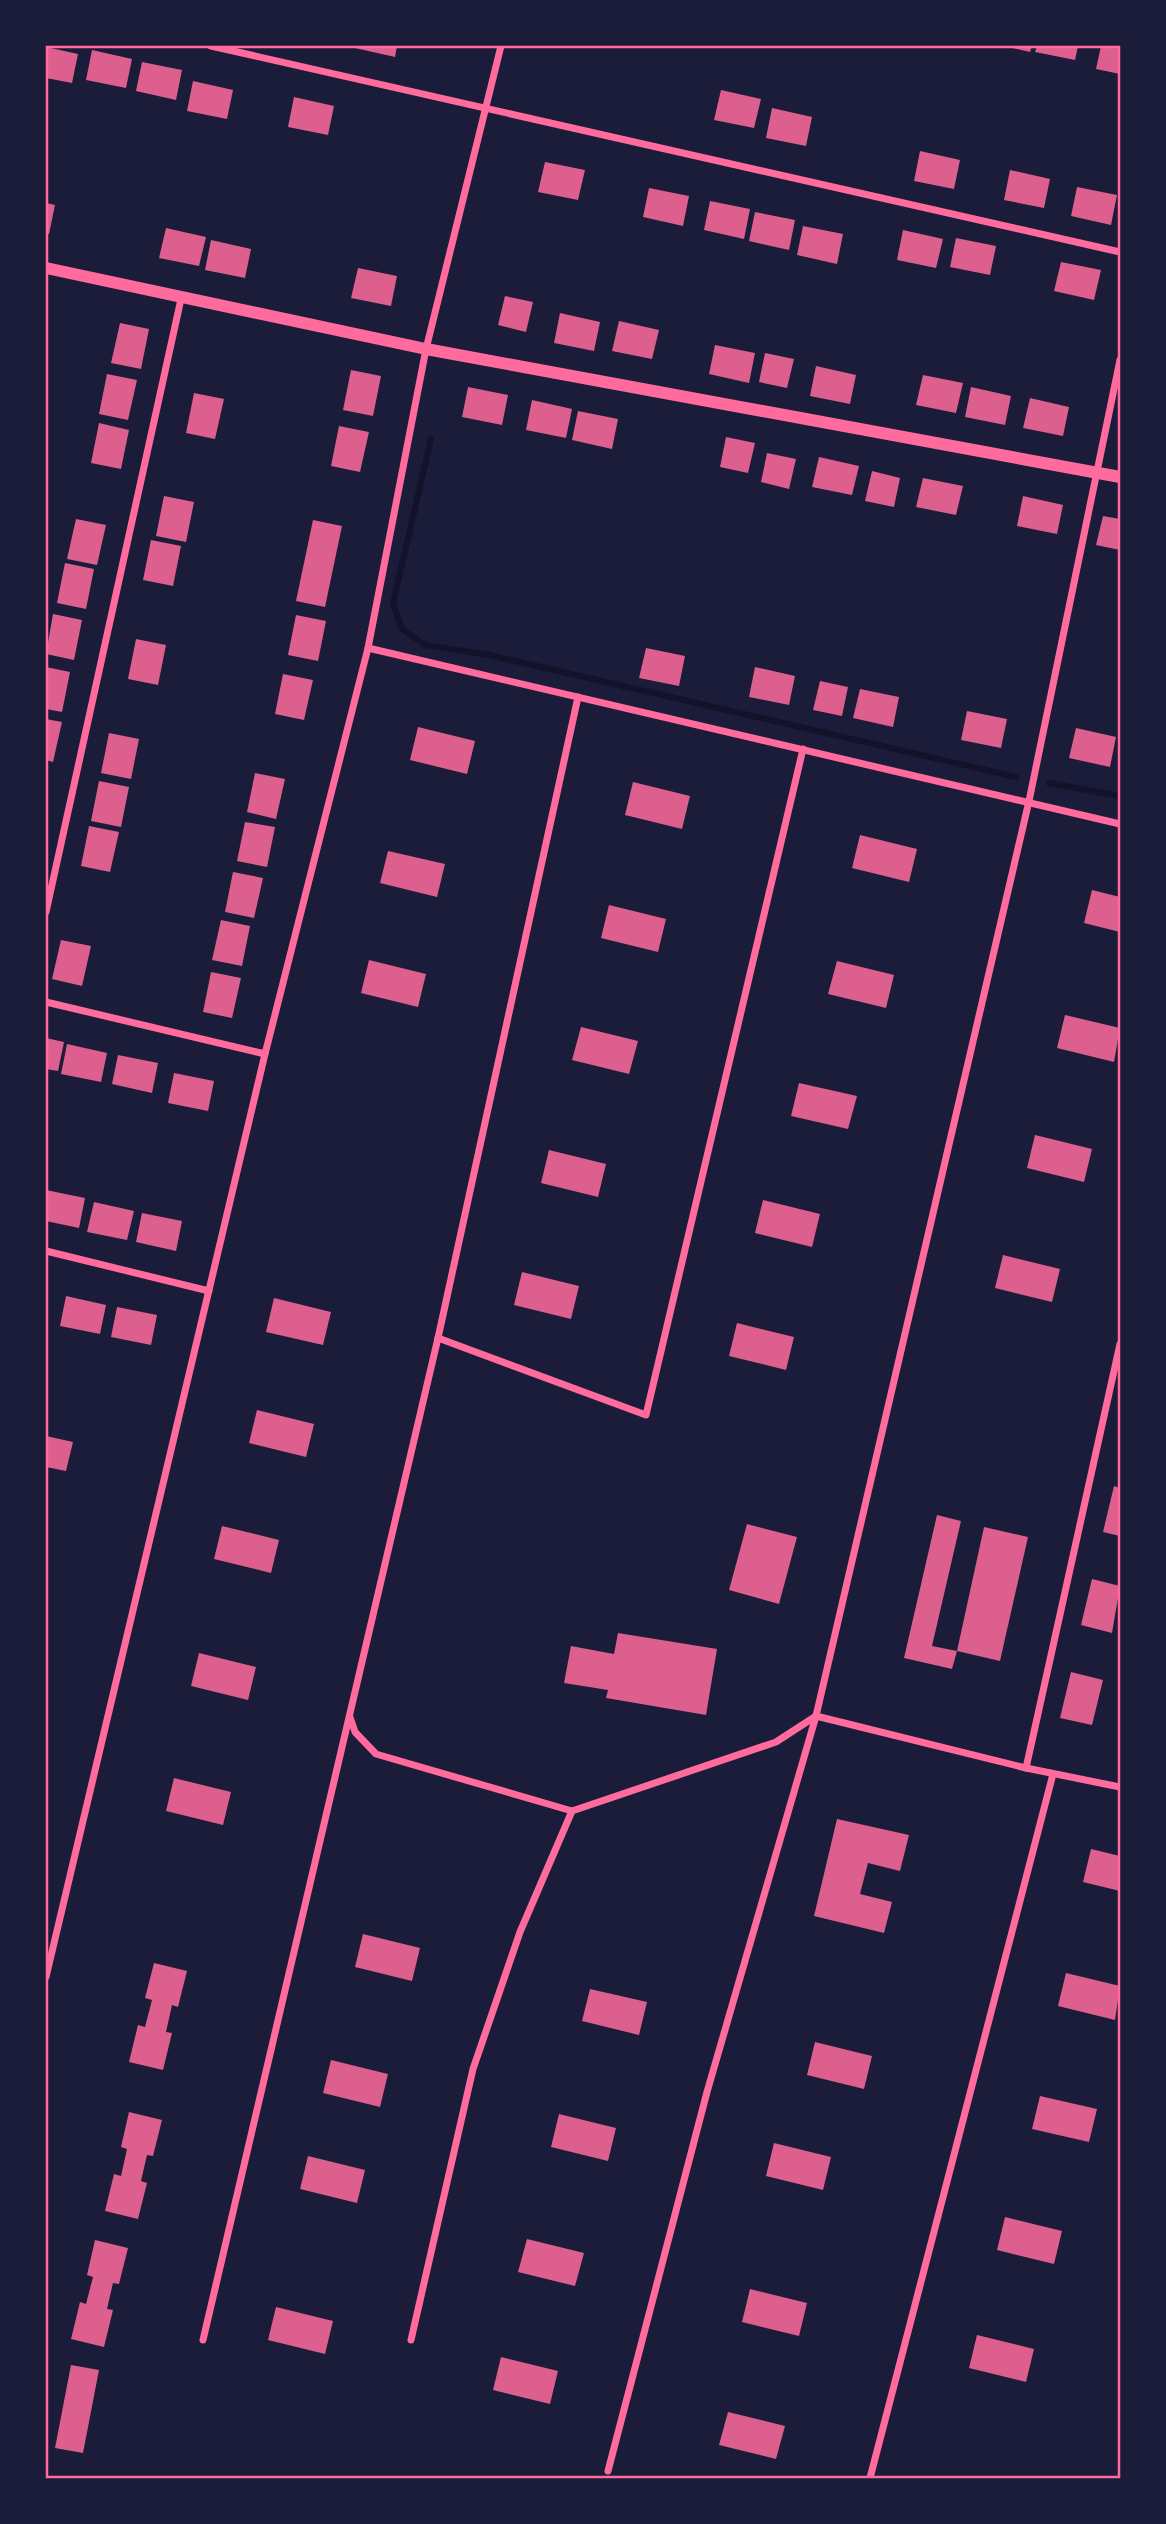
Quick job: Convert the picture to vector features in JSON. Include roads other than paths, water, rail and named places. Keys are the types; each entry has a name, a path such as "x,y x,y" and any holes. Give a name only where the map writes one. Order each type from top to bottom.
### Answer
{"street":[{"path":"211,46 1121,252"},
{"path":"46,1978 265,1054 368,648 426,349 501,46"},
{"path":"46,268 181,299 426,349 1121,477"},
{"path":"46,912 181,299"},
{"path":"608,2471 707,2092 816,1716 1029,801 1121,360"},
{"path":"368,648 1121,824"},
{"path":"203,2340 438,1338 578,696"},
{"path":"438,1338 646,1415 803,749"},
{"path":"46,1002 265,1054"},
{"path":"46,1251 209,1291"},
{"path":"1026,1768 1121,1344"},
{"path":"350,1715 355,1732 376,1754 572,1811 776,1742 816,1716 1026,1768 1121,1787"},
{"path":"870,2479 1053,1774"},
{"path":"411,2340 473,2069 520,1932 572,1811"}],"waterway":[{"path":"431,439 393,603 402,629 425,645 489,655 1016,777"},
{"path":"1049,783 1120,796"}]}
